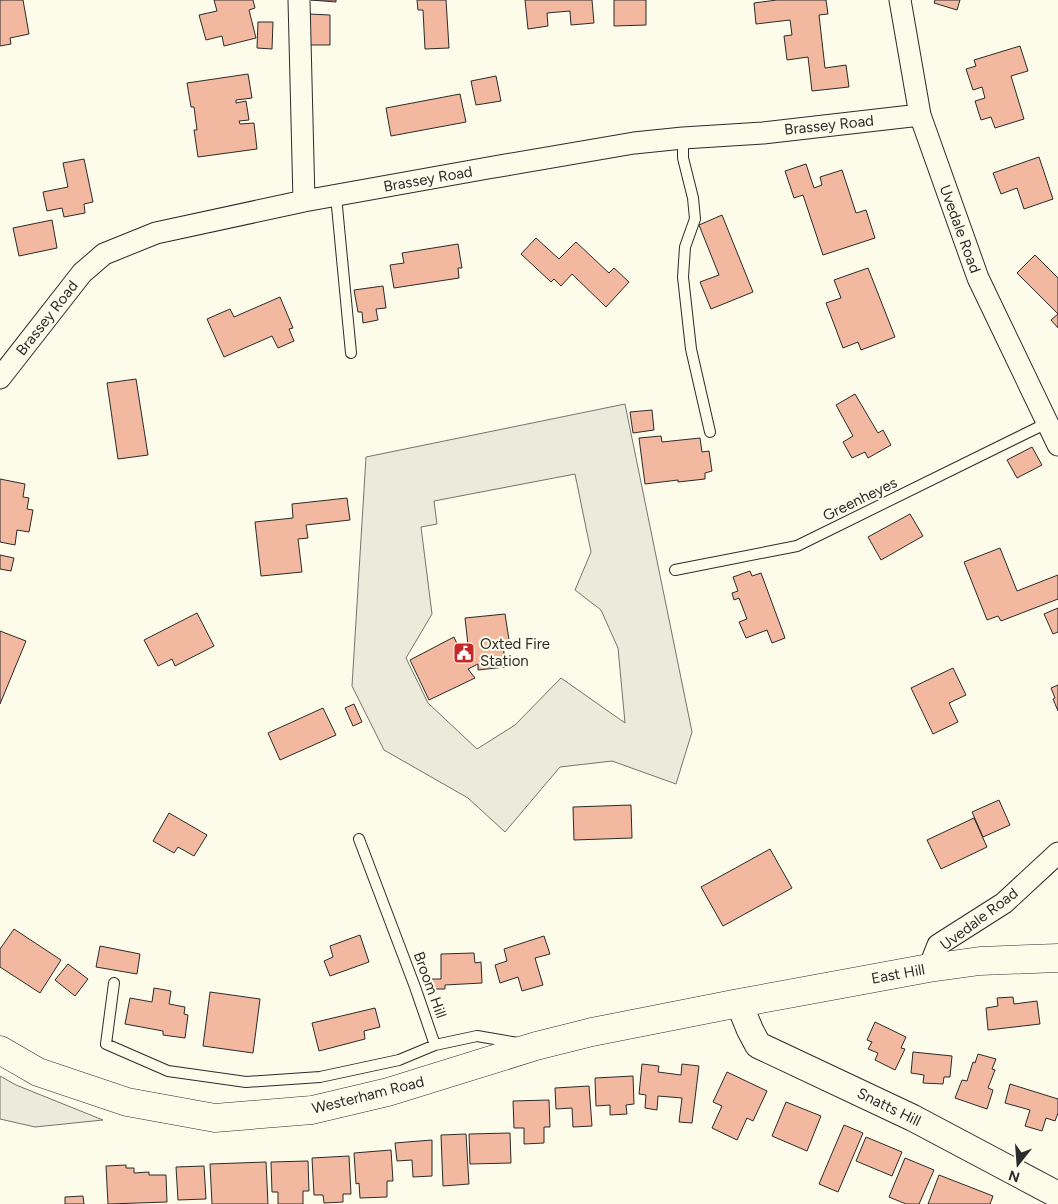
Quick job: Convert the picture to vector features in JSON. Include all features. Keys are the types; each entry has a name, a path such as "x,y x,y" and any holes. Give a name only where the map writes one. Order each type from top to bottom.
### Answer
{"main road":[{"name":"East Hill","path":"739,1003 929,968 980,961 1058,958"},
{"name":"Westerham Road","path":"0,1050 38,1072 128,1102 215,1118 312,1110 388,1092 536,1046 592,1032 739,1003"}],"street":[{"path":"299,0 304,202"},
{"name":"Uvedale Road","path":"900,0 920,115 978,278 1058,445"},
{"name":"Brassey Road","path":"0,378 82,273 104,254 156,233 304,202 634,143 763,132 920,115"},
{"name":"Uvedale Road","path":"929,968 938,945 1004,903 1058,853"},
{"name":"Snatts Hill","path":"739,1003 758,1045 914,1118 1058,1196"}],"lane":[{"path":"683,138 683,158 694,198 695,218 686,247 683,277 691,348 710,432"},
{"path":"336,196 351,352"},
{"name":"Greenheyes","path":"675,570 797,546 1047,423"},
{"name":"Broom Hill","path":"359,839 435,1045"},
{"path":"114,983 106,1044 168,1071 246,1082 320,1077 400,1060 435,1045 477,1036 536,1046"}],"shaded area":[{"path":"625,404 692,732 676,784 612,761 560,767 505,832 468,798 384,750 352,686 366,457","holes":["575,474 591,552 575,590 601,610 618,648 625,723 561,678 515,725 477,749 428,703 406,658 432,614 421,527 437,524 434,501"]},
{"path":"0,1076 16,1085 103,1120 35,1127 0,1119"}],"building":[{"path":"0,0 23,0 29,34 10,38 11,44 0,46"},
{"path":"214,0 253,0 255,8 249,10 256,38 224,46 222,36 206,40 199,15 217,11"},
{"path":"311,0 336,0 336,2"},
{"path":"417,0 446,0 449,48 425,49 423,10 418,10"},
{"path":"525,0 592,0 594,23 571,25 570,11 547,13 548,26 528,29"},
{"path":"614,0 646,0 646,25 614,26"},
{"path":"777,0 826,0 828,14 819,15 825,68 846,65 849,87 812,91 808,57 787,60 784,36 792,35 790,20 756,24 754,3"},
{"path":"935,0 960,0 957,10 934,3"},
{"path":"309,14 330,15 330,45 309,45"},
{"path":"258,22 273,22 272,49 257,48"},
{"path":"1020,46 1028,71 1011,76 1024,119 995,128 991,117 981,120 975,101 985,98 982,87 973,90 966,69 976,66 974,60"},
{"path":"248,74 252,98 236,100 236,103 246,101 249,120 239,121 240,124 254,123 257,149 198,157 194,130 197,130 194,107 191,107 187,83"},
{"path":"496,76 501,101 476,105 471,81"},
{"path":"460,94 466,122 391,136 386,108"},
{"path":"1039,157 1053,199 1024,209 1017,188 1001,194 993,173"},
{"path":"84,159 93,202 84,204 85,213 64,217 62,208 47,211 43,192 68,187 63,163"},
{"path":"806,164 814,188 822,185 820,177 842,170 856,213 866,210 875,238 823,255 803,195 794,198 785,171"},
{"path":"722,215 753,292 711,309 700,282 719,275 699,225"},
{"path":"52,220 57,248 19,256 13,228"},
{"path":"536,238 559,259 576,242 609,273 614,268 629,282 606,307 572,274 561,286 554,279 551,282 521,254"},
{"path":"458,244 462,268 458,268 459,278 394,288 390,265 404,263 402,253"},
{"path":"1035,255 1058,278 1058,314 1017,273"},
{"path":"868,268 895,337 861,350 858,342 843,348 826,303 841,298 834,280"},
{"path":"383,286 386,308 376,309 378,320 363,323 362,312 358,312 354,290"},
{"path":"280,297 293,328 289,329 294,341 278,348 272,336 224,357 207,319 230,309 234,317"},
{"path":"1058,314 1058,328 1051,320"},
{"path":"136,379 148,455 118,459 107,383"},
{"path":"855,394 878,433 883,430 891,445 868,458 865,452 852,458 843,442 853,436 836,405"},
{"path":"652,410 654,430 633,433 630,412"},
{"path":"661,436 662,442 700,438 702,452 709,451 712,471 705,473 705,479 645,484 639,438"},
{"path":"1032,447 1042,465 1017,478 1007,460"},
{"path":"0,479 25,484 23,497 29,498 27,509 33,510 29,532 17,530 15,545 0,542"},
{"path":"347,498 350,520 306,525 308,538 298,539 302,572 261,576 255,522 293,518 292,504"},
{"path":"910,514 923,536 881,560 868,537"},
{"path":"1000,548 1017,591 1058,575 1058,599 1001,621 998,616 987,620 964,562"},
{"path":"0,555 14,558 11,571 0,569"},
{"path":"750,571 752,576 761,573 785,638 772,643 767,630 746,638 739,622 747,619 739,598 734,600 732,593 738,591 733,577"},
{"path":"1058,608 1058,632 1053,634 1044,614"},
{"path":"197,613 214,646 175,666 172,659 158,666 144,640"},
{"name":"Oxted Fire Station","path":"505,614 509,640 503,641 505,667 478,670 478,664 468,669 475,678 429,700 410,660 454,637 458,646 468,645 465,618"},
{"path":"0,631 26,641 0,704"},
{"path":"953,668 966,695 949,703 958,722 933,734 911,688"},
{"path":"1058,685 1058,711 1051,688"},
{"path":"354,704 362,722 353,726 345,708"},
{"path":"323,708 336,735 280,760 268,733"},
{"path":"999,800 1010,825 983,837 972,812"},
{"path":"631,805 632,838 574,840 573,807"},
{"path":"169,813 207,835 194,856 178,847 174,853 153,841"},
{"path":"974,818 987,847 941,869 927,840"},
{"path":"770,849 792,888 723,926 701,887"},
{"path":"14,929 61,960 40,993 0,967 0,949"},
{"path":"360,935 369,962 330,976 324,961 333,957 330,946"},
{"path":"544,936 550,954 535,958 543,985 522,991 518,977 500,983 495,965 507,961 504,949"},
{"path":"100,946 140,954 137,974 96,967"},
{"path":"474,953 475,963 481,962 482,983 445,985 445,989 432,989 431,979 441,979 441,954"},
{"path":"68,964 88,979 75,996 55,980"},
{"path":"154,988 171,991 169,1004 185,1007 184,1014 188,1015 185,1038 163,1035 163,1031 125,1024 130,998 152,1002"},
{"path":"210,992 260,999 253,1053 203,1046"},
{"path":"1013,997 1014,1004 1037,1001 1040,1024 988,1030 986,1008 998,1006 997,998"},
{"path":"375,1008 380,1027 364,1031 365,1039 319,1051 312,1023"},
{"path":"875,1022 906,1037 901,1048 905,1049 895,1070 875,1060 878,1053 868,1049 872,1042 867,1040"},
{"path":"913,1052 952,1056 950,1077 944,1077 943,1084 923,1083 924,1075 911,1073"},
{"path":"978,1054 996,1059 992,1069 995,1070 988,1088 993,1090 987,1109 955,1098 962,1080 967,1081 973,1062 975,1063"},
{"path":"642,1064 659,1066 658,1072 681,1075 682,1064 699,1066 692,1123 679,1122 682,1098 658,1096 657,1110 645,1108 646,1095 639,1094"},
{"path":"727,1072 767,1091 753,1121 747,1118 737,1140 712,1128 722,1106 713,1102"},
{"path":"633,1076 634,1104 626,1105 627,1114 610,1115 610,1105 596,1106 595,1078"},
{"path":"1010,1084 1058,1099 1058,1113 1055,1121 1046,1118 1042,1131 1025,1126 1030,1110 1005,1103"},
{"path":"589,1086 592,1126 573,1127 572,1108 556,1109 555,1088"},
{"path":"549,1100 550,1127 544,1127 544,1143 524,1144 524,1128 514,1128 513,1101"},
{"path":"786,1102 821,1116 807,1151 772,1136"},
{"path":"844,1125 863,1133 838,1192 819,1184"},
{"path":"510,1133 511,1163 470,1164 469,1134"},
{"path":"466,1134 469,1184 443,1186 441,1135"},
{"path":"866,1137 902,1152 892,1176 856,1161"},
{"path":"432,1140 432,1176 413,1177 412,1160 397,1161 395,1143"},
{"path":"391,1150 393,1181 387,1181 387,1197 360,1198 359,1183 356,1184 354,1153"},
{"path":"349,1156 351,1194 343,1194 343,1202 324,1203 323,1195 314,1195 312,1158"},
{"path":"905,1158 934,1170 919,1204 906,1204 889,1197"},
{"path":"308,1161 309,1191 303,1191 303,1204 278,1204 278,1192 272,1192 271,1162"},
{"path":"266,1162 268,1204 212,1204 210,1164"},
{"path":"126,1165 126,1168 134,1168 134,1173 149,1172 149,1175 166,1175 167,1202 108,1204 106,1166"},
{"path":"204,1166 206,1199 178,1200 176,1167"},
{"path":"939,1175 993,1196 990,1204 928,1204"},
{"path":"83,1196 84,1204 65,1204 65,1197"}],"place":[{"name":"Oxted Fire Station","path":"464,653"}]}
